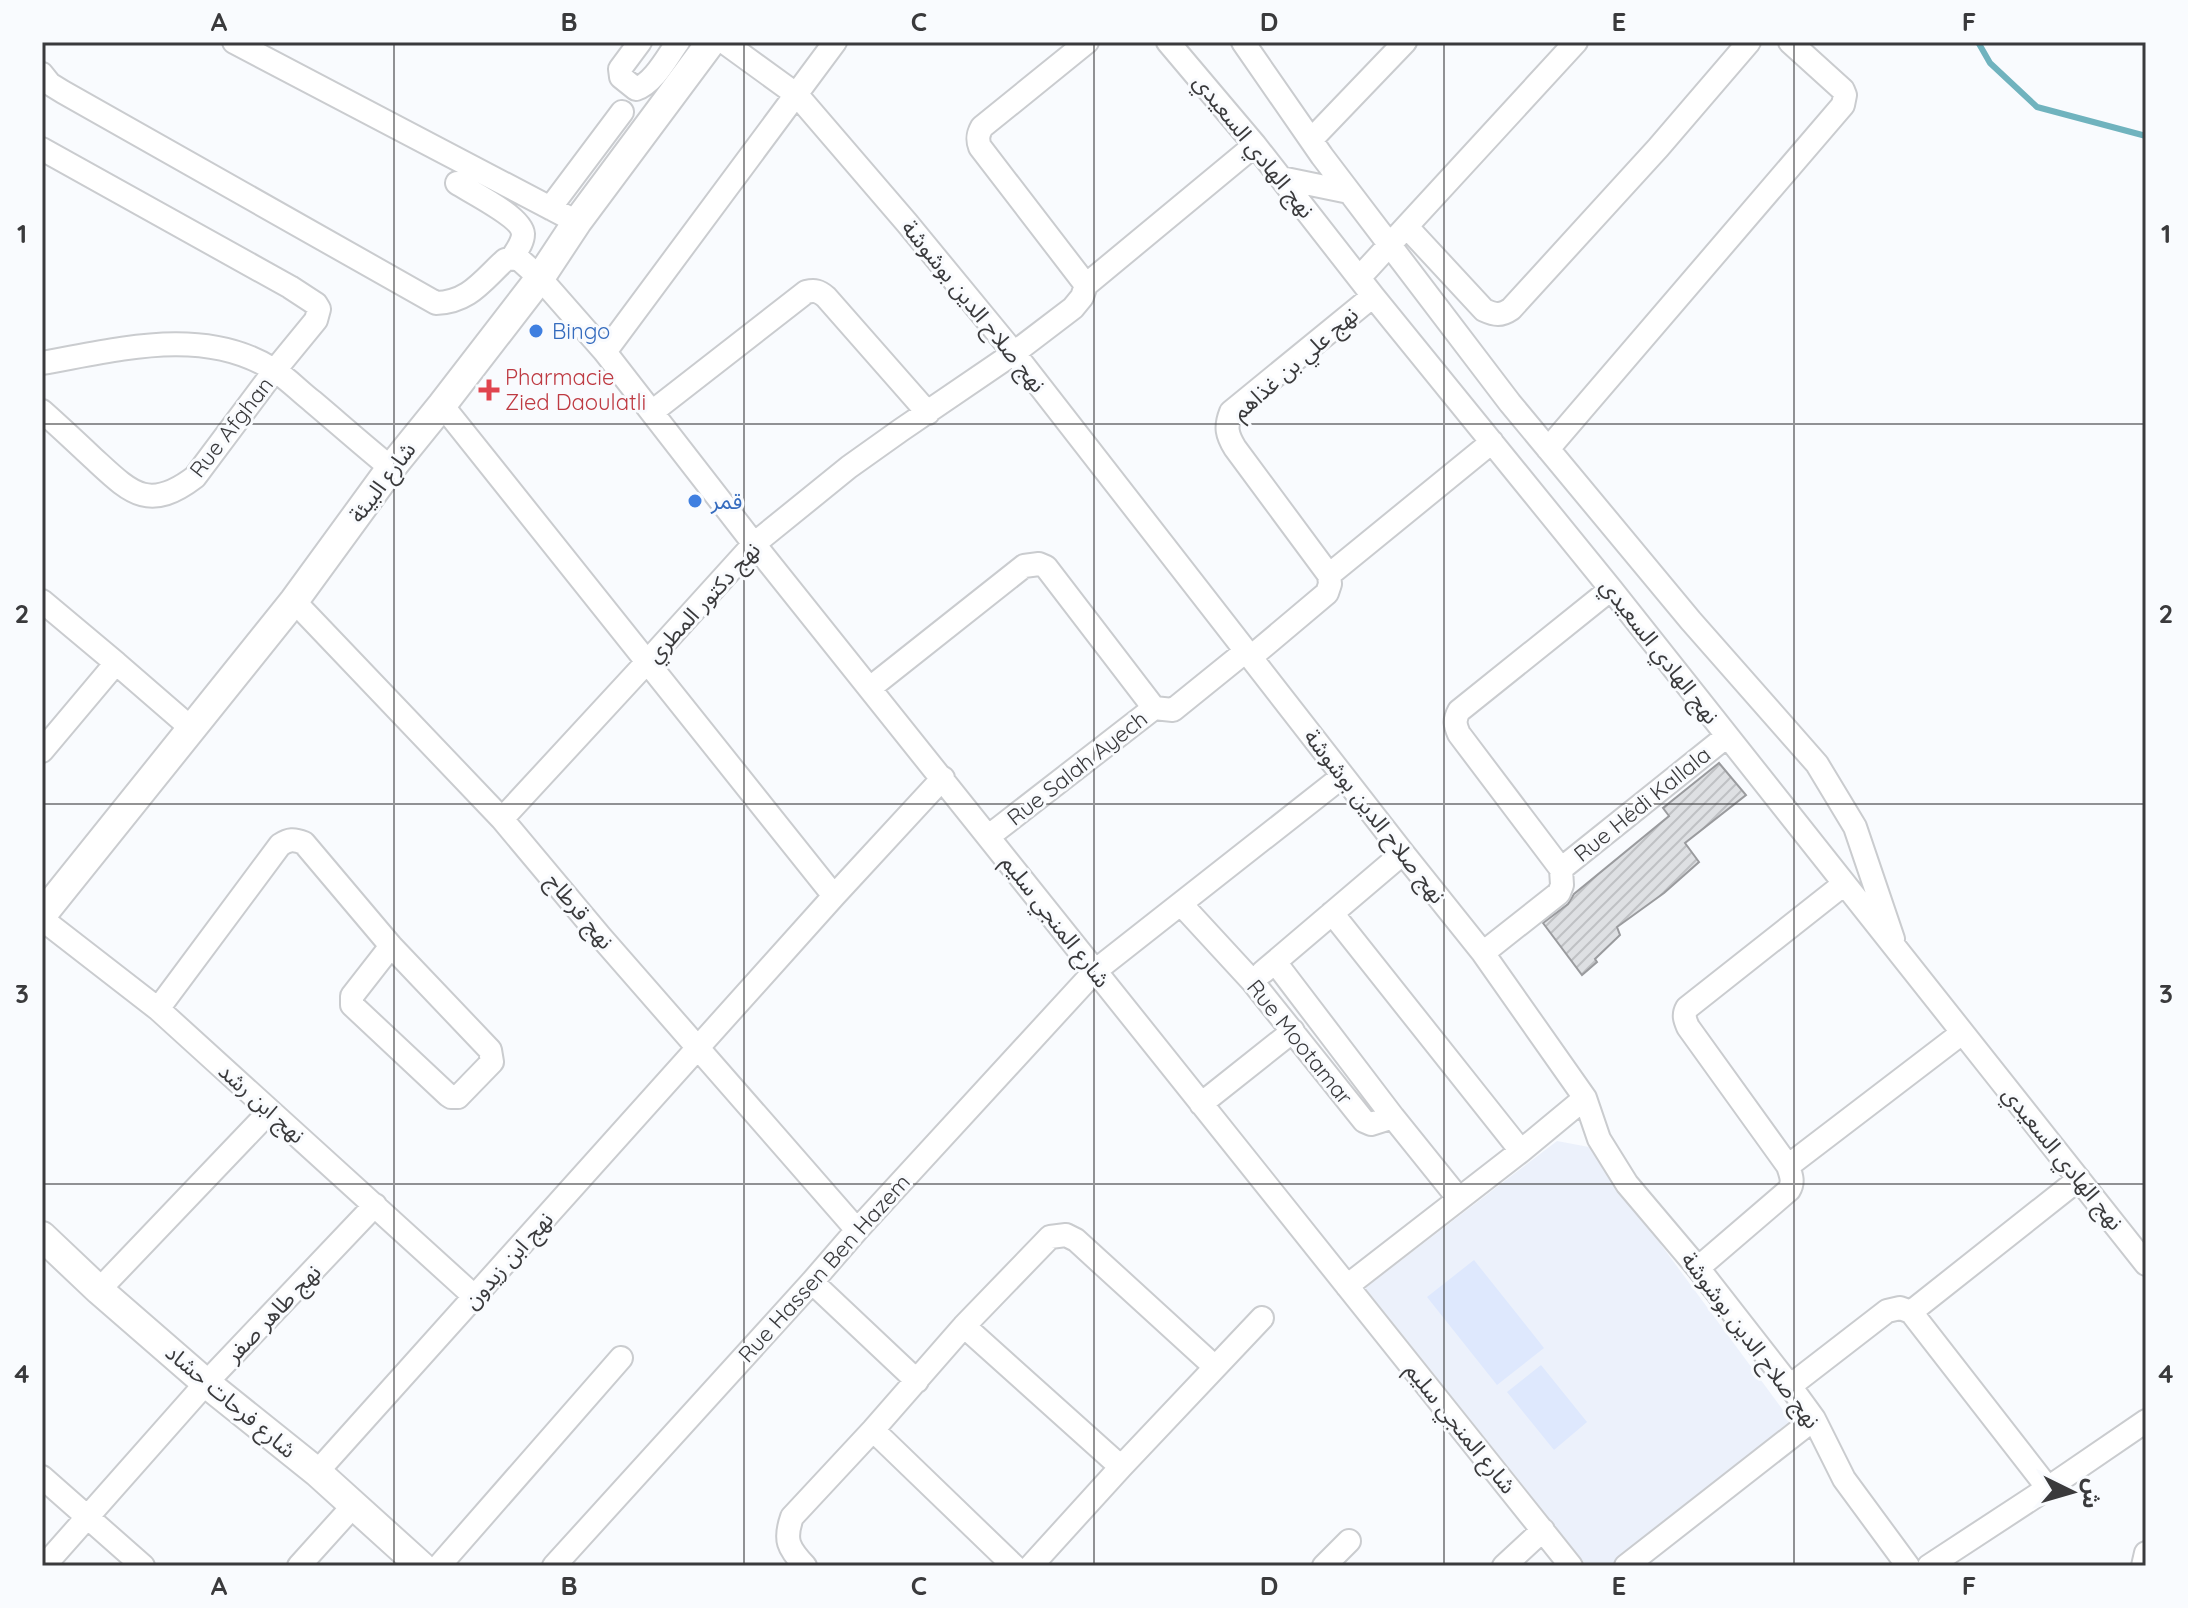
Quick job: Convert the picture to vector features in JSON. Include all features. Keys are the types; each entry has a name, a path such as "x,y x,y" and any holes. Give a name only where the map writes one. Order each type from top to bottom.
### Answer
{"main road":[{"name":"شارع البيئة","path":"42,917 294,601 391,468 540,278 577,222 711,42"},
{"name":"شارع فرحات حشاد","path":"45,1245 206,1383 317,1472 421,1566"}],"street":[{"path":"234,42 577,222"},
{"path":"640,42 620,69 621,77 636,89 650,80 678,42"},
{"name":"نهج صلاح الدين بوشوشة","path":"724,42 797,95 1014,353 1483,953 1585,1098 1599,1139 1627,1184 1698,1268 1790,1386 1814,1419 1844,1479 1908,1566"},
{"path":"605,352 835,42"},
{"path":"1086,285 980,147 978,134 982,127 1087,42"},
{"name":"نهج الهادي السعيدي","path":"1168,42 1255,145 1611,589 2146,1264"},
{"path":"1243,42 1349,192 1510,403 1691,621 1817,764 1855,827 1897,951"},
{"path":"1311,140 1405,42"},
{"name":"نهج علي بن غذاهم","path":"1329,575 1227,436 1231,412 1366,287 1390,245 1576,42"},
{"path":"1407,227 1484,310 1494,315 1503,314 1511,309 1647,159 1749,42"},
{"path":"1548,449 1843,105 1843,90 1790,42"},
{"path":"42,74 63,92 436,303 464,297 505,260 512,258 522,240 523,233 515,219 457,183"},
{"path":"550,208 622,112"},
{"name":"نهج دكتور المطري","path":"502,819 754,544 849,467 1014,353 1073,308 1082,297 1086,285 1255,145"},
{"name":"Rue Afghan","path":"42,149 290,287 319,309 316,320 195,477 181,489 165,495 146,496 127,489 42,411"},
{"path":"1281,178 1349,192"},
{"name":"شارع المنجي سليم","path":"512,258 520,260 540,278 605,352 754,544 1571,1566"},
{"path":"652,412 806,292 814,290 826,297 928,413"},
{"path":"42,363 141,346 183,344 247,356 275,370 391,468"},
{"path":"442,405 834,896"},
{"path":"1154,708 1173,710 1327,593 1329,575 1492,442"},
{"name":"Rue Salah Ayech","path":"870,688 1024,566 1039,564 1046,567 1154,708 989,836"},
{"name":"Rue Hédi Kallala","path":"1611,589 1459,711 1455,718 1459,734 1561,869 1727,736"},
{"path":"42,601 191,728"},
{"name":"نهج قرطاج","path":"294,601 502,819 857,1230"},
{"path":"42,751 116,663"},
{"name":"Rue Hassen Ben Hazem","path":"554,1566 1095,971 1343,776"},
{"name":"نهج ابن زيدون","path":"317,1472 943,778"},
{"path":"158,1009 280,845 288,840 304,843 391,946 490,1050 492,1062 458,1097 448,1095 352,1005 352,996 391,946"},
{"path":"1252,981 1403,853"},
{"path":"1483,953 1559,893 1561,869"},
{"path":"1698,1268 1789,1190 1792,1178 1788,1166 1688,1027 1685,1012 1844,884"},
{"name":"Rue Mootamar","path":"1181,904 1252,981 1364,1121 1371,1124 1393,1117 1275,962"},
{"path":"1332,913 1521,1151"},
{"name":"نهج ابن رشد","path":"42,917 158,1009 475,1297"},
{"path":"1201,1104 1293,1031"},
{"path":"1788,1166 1962,1033"},
{"path":"1347,1286 1585,1098"},
{"path":"99,1290 270,1111"},
{"path":"1393,1117 1459,1199"},
{"path":"1911,1312 2079,1179"},
{"name":"نهج طاهر صفر","path":"44,1566 206,1383 375,1205"},
{"path":"805,1566 789,1545 787,1532 792,1517 964,1326 1050,1237 1066,1235 1076,1240 1215,1367"},
{"path":"812,1282 917,1381"},
{"path":"1790,1386 1887,1311 1900,1308 1911,1312 2048,1488"},
{"path":"1031,1566 1262,1318"},
{"path":"964,1326 1121,1467"},
{"path":"439,1566 621,1358"},
{"path":"1626,1566 1814,1419"},
{"path":"1929,1566 2146,1421"},
{"path":"873,1430 1014,1566"},
{"path":"42,1477 143,1566"},
{"path":"299,1566 354,1505"},
{"path":"1504,1566 1543,1530"},
{"path":"1324,1566 1349,1541"},
{"path":"2143,1566 2146,1553"}],"shaded area":[{"path":"1557,1141 1589,1147 1794,1425 1611,1566 1587,1566 1365,1288"},
{"path":"1474,1260 1544,1348 1497,1385 1427,1297"},
{"path":"1541,1365 1587,1422 1554,1450 1507,1392"}],"building":[{"path":"1719,763 1746,795 1685,843 1699,862 1664,893 1617,927 1620,935 1582,975 1543,923 1669,816 1663,808"}],"waterway":[{"path":"1978,42 1990,63 2037,107 2146,136"}],"place":[{"name":"Bingo","path":"536,331"},
{"name":"Pharmacie Zied Daoulatli","path":"489,390"},
{"name":"قمر","path":"695,501"}]}
